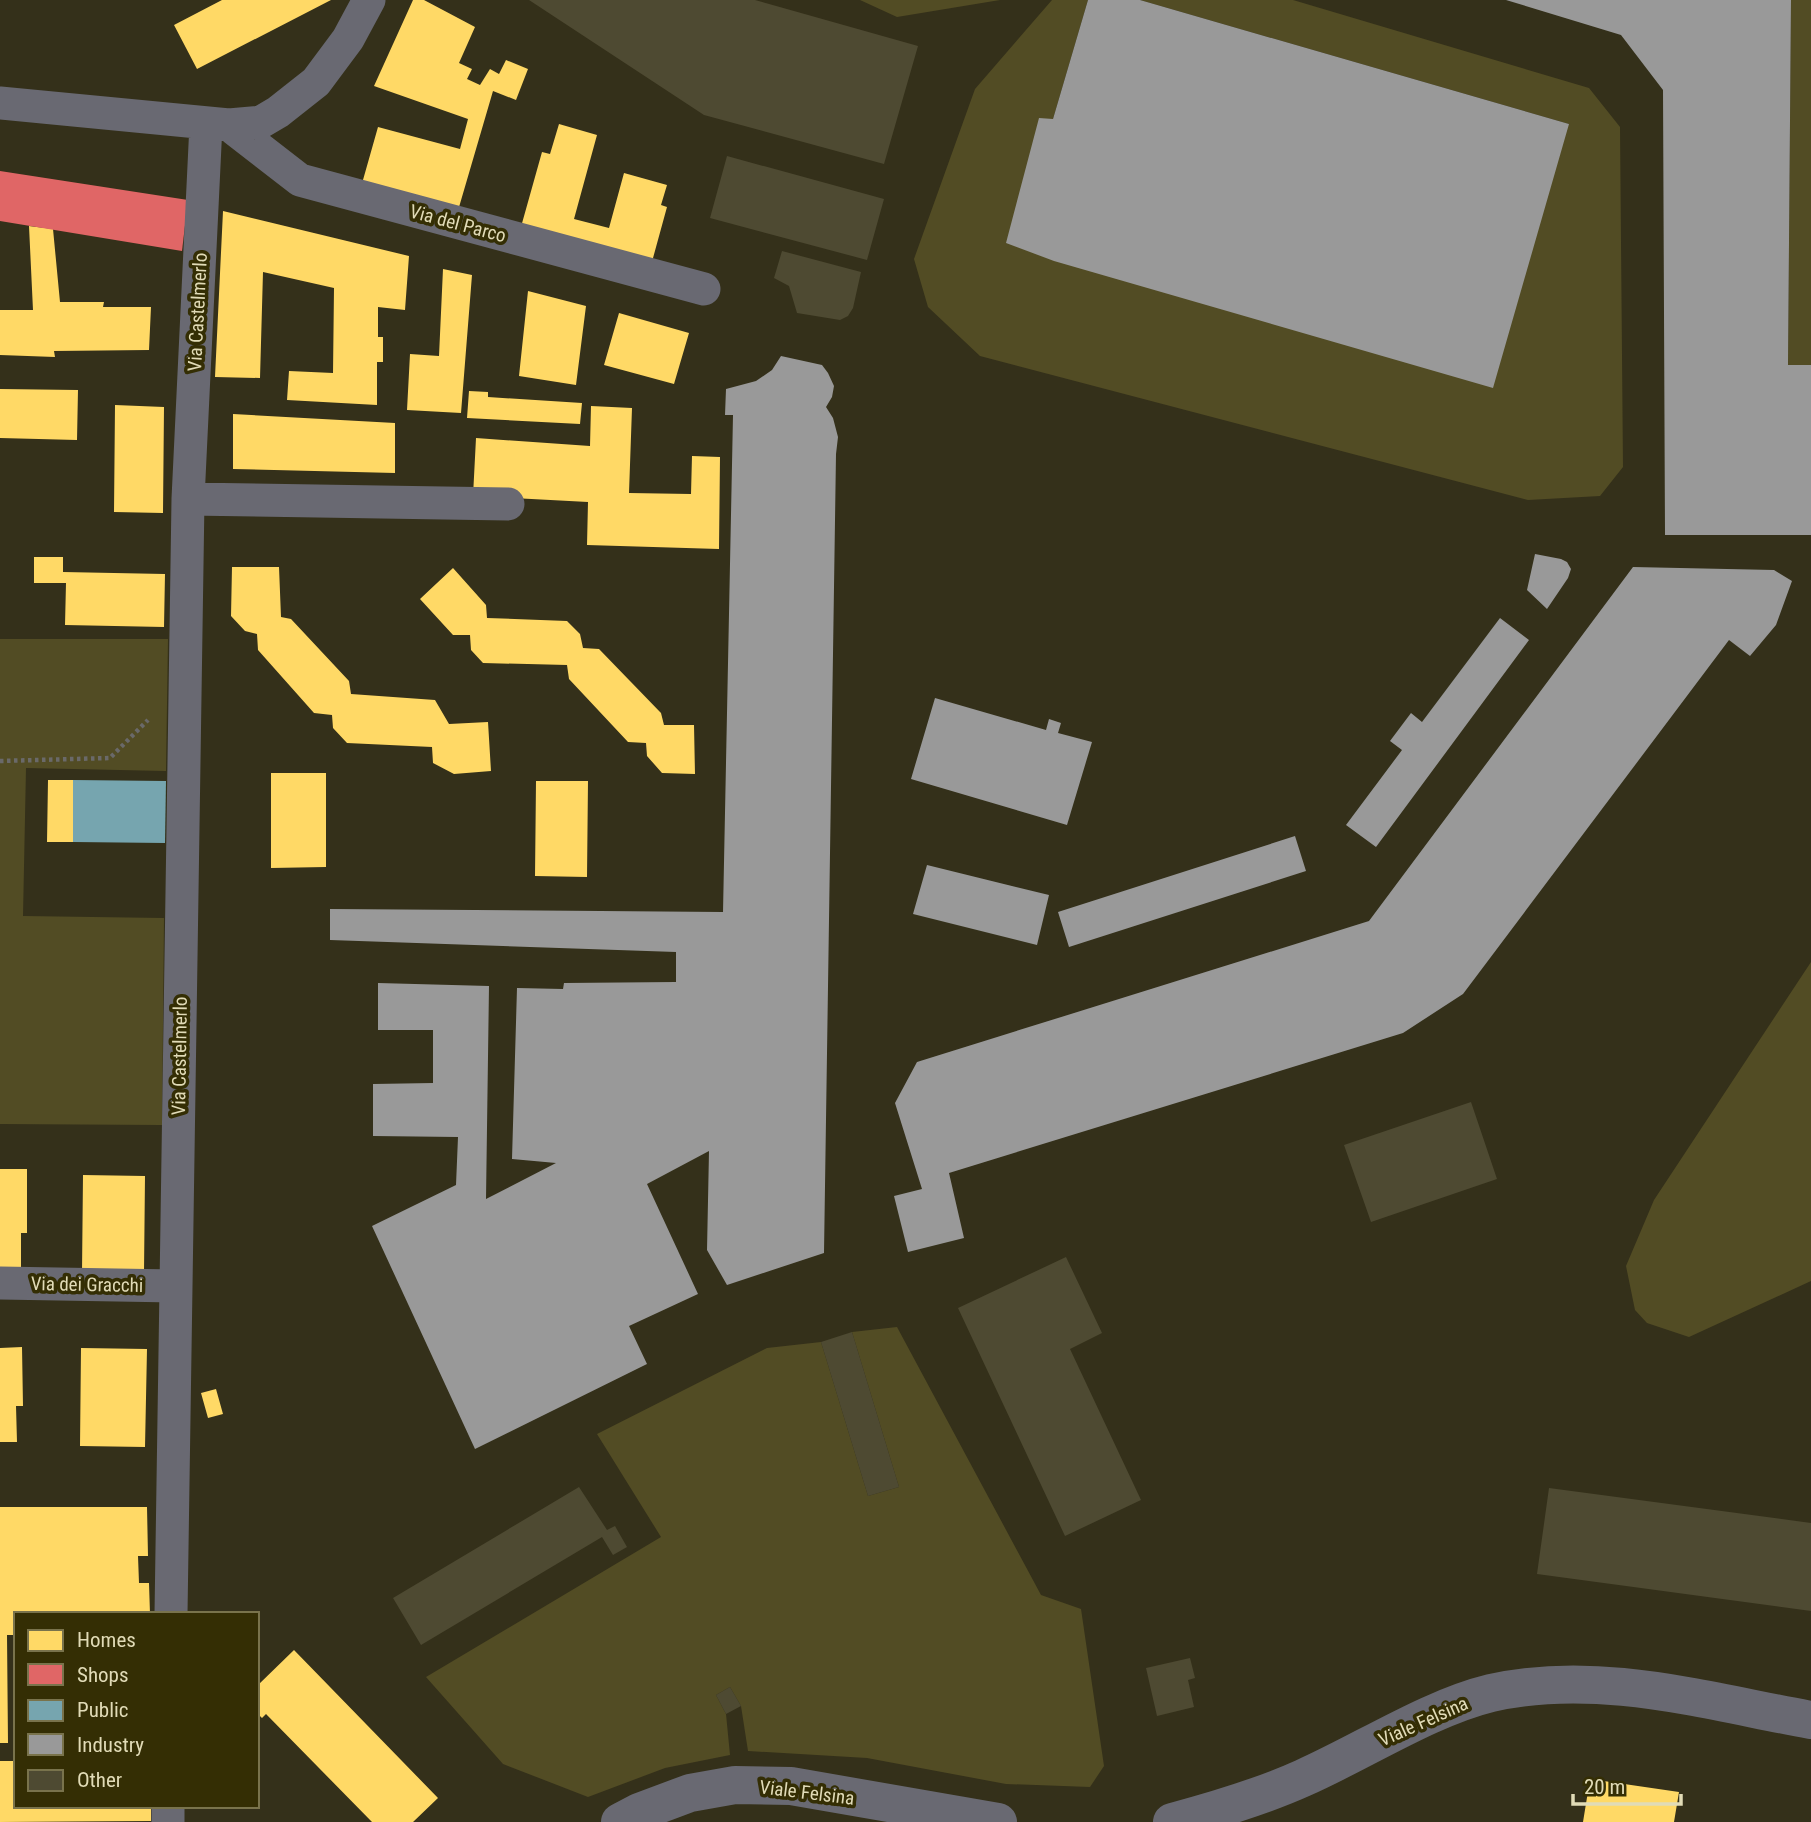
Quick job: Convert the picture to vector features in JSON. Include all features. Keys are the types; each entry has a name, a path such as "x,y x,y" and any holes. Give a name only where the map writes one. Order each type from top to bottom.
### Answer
{"street":[{"path":"0,103 217,125 261,122 316,82 348,39 369,0"},
{"name":"Via del Parco","path":"217,125 300,180 704,289"},
{"name":"Via Castelmerlo","path":"171,1612 188,499 217,125"},
{"path":"188,499 508,504"},
{"name":"Via dei Gracchi","path":"0,1283 175,1286"},
{"name":"Viale Felsina","path":"1172,1822 1230,1806 1302,1779 1453,1705 1527,1686 1590,1683 1636,1688 1811,1720"},
{"name":"Viale Felsina","path":"620,1822 690,1793 735,1784 791,1786 998,1822"}],"path":[{"path":"0,761 110,758 185,682"}],"shaded area":[{"path":"860,0 1000,0 897,17"},
{"path":"1052,0 1088,0 1053,119 1569,124 1140,0 1293,0 1589,88 1620,127 1623,467 1600,496 1528,500 980,356 928,307 914,259 975,89"},
{"path":"1791,0 1811,0 1811,365 1788,365"},
{"path":"0,639 168,639 166,771 26,768 23,916 164,918 162,1125 0,1124"},
{"path":"1811,962 1811,1281 1689,1337 1647,1323 1635,1310 1626,1266 1654,1200"},
{"path":"897,1327 1041,1595 1081,1609 1104,1766 1090,1787 1006,1784 867,1758 748,1751 741,1706 730,1687 716,1695 726,1714 730,1755 665,1768 588,1797 503,1764 426,1677 661,1537 597,1434 767,1348 821,1342 868,1496 899,1487 852,1332"}],"building: Homes":[{"path":"222,0 331,0 197,69 174,25"},
{"path":"413,0 424,0 475,27 459,63 472,69 467,79 480,85 490,69 499,74 506,60 528,69 516,100 493,91 457,214 361,187 378,127 460,149 468,119 374,86"},
{"path":"559,124 597,135 574,219 609,228 624,173 667,185 661,205 667,207 650,269 519,234 542,152 550,154"},
{"path":"223,211 409,256 405,310 378,307 378,337 383,337 383,362 377,362 377,405 287,400 289,371 333,373 334,288 263,272 260,378 215,377"},
{"path":"29,226 53,229 60,302 104,302 103,307 151,307 149,350 54,351 55,357 0,355 0,310 33,310"},
{"path":"443,269 472,275 461,413 407,410 410,354 439,356"},
{"path":"528,291 586,306 576,385 519,376"},
{"path":"619,313 689,333 674,384 604,365"},
{"path":"0,389 78,390 77,440 0,438"},
{"path":"469,391 488,392 488,397 582,403 580,424 467,418"},
{"path":"115,405 164,407 163,513 114,512"},
{"path":"591,406 632,408 629,493 691,494 692,456 720,457 719,549 587,545 588,502 473,496 476,438 590,446"},
{"path":"233,414 395,423 395,473 233,469"},
{"path":"34,557 63,557 63,572 165,574 164,627 65,625 66,583 34,583"},
{"path":"232,567 279,567 281,617 291,619 349,681 351,694 435,700 449,724 488,722 491,771 454,774 433,763 432,747 347,743 333,728 332,715 314,713 258,650 257,634 245,631 231,616"},
{"path":"453,568 486,605 487,618 567,621 580,634 583,648 599,649 661,713 664,725 694,725 695,774 662,773 647,756 646,743 628,742 569,679 567,665 483,663 471,650 470,635 453,635 420,599"},
{"path":"271,773 326,773 326,867 271,868"},
{"path":"48,780 73,780 73,842 47,842"},
{"path":"536,781 588,781 587,877 535,876"},
{"path":"0,1169 27,1169 27,1233 21,1233 21,1268 0,1268"},
{"path":"83,1175 145,1176 144,1273 82,1272"},
{"path":"22,1347 23,1406 16,1406 17,1442 0,1442 0,1348"},
{"path":"81,1348 147,1349 145,1447 80,1446"},
{"path":"216,1389 223,1414 208,1418 201,1393"},
{"path":"0,1507 147,1507 148,1556 138,1556 139,1583 149,1583 150,1612 14,1612 14,1635 7,1635 8,1743 0,1743"},
{"path":"294,1650 438,1798 413,1822 372,1822 266,1714 262,1718 259,1715 259,1684"},
{"path":"0,1761 14,1761 14,1808 151,1808 151,1821 0,1822"},
{"path":"1590,1779 1679,1792 1674,1822 1583,1822"}],"building: Shops":[{"path":"0,171 188,200 182,251 0,221"}],"building: Public":[{"path":"73,780 166,781 165,843 73,842"}],"building: Industry":[{"path":"1088,0 1140,0 1569,124 1493,388 1054,261 1006,243 1039,118 1053,119"},
{"path":"1506,0 1791,0 1788,365 1811,365 1811,535 1665,535 1663,90 1621,35"},
{"path":"781,356 822,365 828,373 834,386 826,407 833,418 838,437 824,1253 727,1285 707,1250 709,1151 647,1184 698,1294 629,1326 647,1364 475,1449 372,1226 456,1185 458,1137 373,1136 373,1084 433,1083 433,1030 378,1030 378,983 489,986 486,1199 556,1163 512,1159 517,988 563,989 564,983 676,982 676,952 330,940 330,909 723,912 733,415 725,415 726,389 756,381 772,370"},
{"path":"1535,554 1561,559 1567,562 1571,569 1547,609 1527,590"},
{"path":"1633,567 1774,570 1792,581 1776,625 1750,656 1729,640 1463,994 1403,1033 949,1173 964,1238 908,1252 894,1196 922,1189 895,1103 917,1062 1369,921"},
{"path":"1500,618 1529,640 1376,847 1346,825 1402,750 1390,741 1411,713 1422,722"},
{"path":"935,698 1046,730 1049,719 1061,723 1058,733 1092,742 1067,825 911,779"},
{"path":"1295,836 1306,871 1069,947 1058,912"},
{"path":"927,865 1049,895 1037,945 913,914"}],"building: Other":[{"path":"529,0 755,0 918,46 884,164 704,115"},
{"path":"727,156 884,199 867,260 710,218"},
{"path":"782,251 861,272 853,308 848,316 840,320 797,313 789,286 774,278"},
{"path":"1471,1102 1497,1179 1371,1222 1344,1145"},
{"path":"1066,1257 1102,1333 1070,1349 1141,1500 1065,1536 958,1308"},
{"path":"852,1332 899,1487 868,1496 821,1342"},
{"path":"579,1487 607,1530 615,1526 627,1547 613,1555 602,1537 421,1645 393,1598"},
{"path":"1549,1488 1811,1523 1811,1611 1537,1574"},
{"path":"1190,1658 1195,1678 1188,1680 1194,1707 1157,1716 1146,1668"},
{"path":"730,1687 741,1706 726,1714 716,1695"}]}
